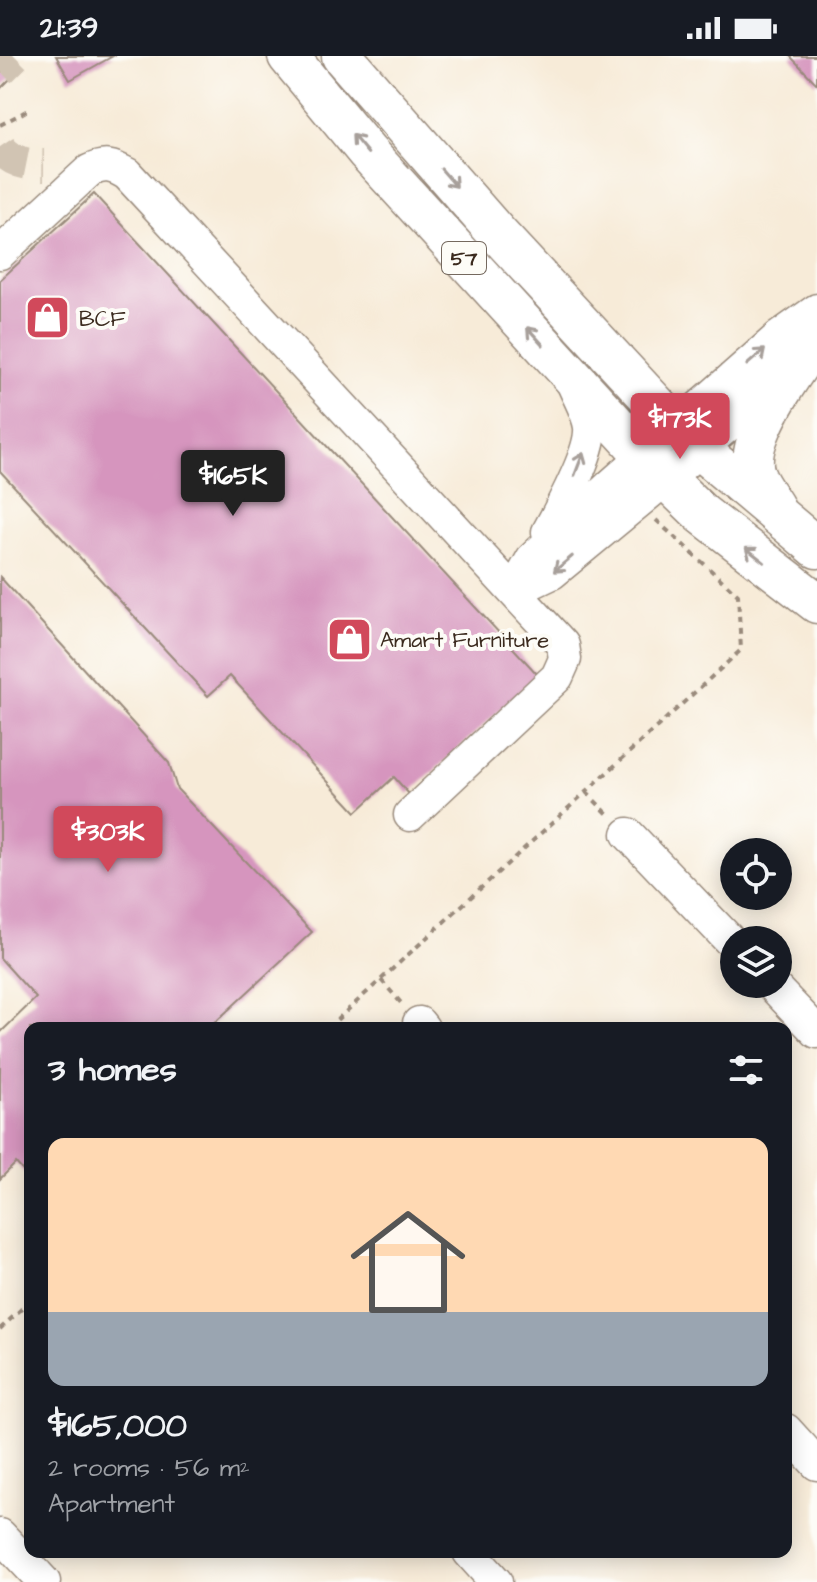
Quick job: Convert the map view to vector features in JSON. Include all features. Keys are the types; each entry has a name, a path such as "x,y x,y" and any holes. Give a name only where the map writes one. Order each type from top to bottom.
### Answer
{"main road":[{"name":"57","path":"288,56 367,152 568,372 650,478 817,603"},
{"name":"57","path":"342,56 496,232 688,438 817,548"},
{"path":"780,518 754,474 753,454 768,413 817,338"}],"street":[{"path":"0,253 89,171 99,166 112,166 127,174 563,645 563,669 410,815"},
{"path":"514,591 552,573 650,478 779,337 817,310"},
{"path":"688,438 733,421 817,328"},
{"path":"514,591 564,504 590,432 588,417 568,372"},
{"path":"532,559 650,478"},
{"path":"628,834 720,930"},
{"path":"784,998 817,1032"},
{"path":"792,1437 817,1464"},
{"path":"0,1535 44,1582"},
{"path":"474,1558 496,1582"}],"path":[{"path":"0,125 28,110"},
{"path":"335,1022 741,650 738,595 664,529 650,478"},
{"path":"0,1329 24,1307"}],"building":[{"path":"56,56 113,56 70,80"},
{"path":"790,56 817,56 817,84"},
{"path":"6,66 15,74 0,89 0,74"},
{"path":"94,194 538,675 409,794 394,777 356,812 230,676 208,696 0,471 0,280"},
{"path":"0,577 169,763 177,789 312,932 215,1022 24,1022 24,1172 16,1163 0,1179 0,1033 36,998 0,958"}],"tunnel":[{"path":"0,71 15,56"},
{"path":"0,147 19,162 44,165"}],"place":[{"name":"BCF","path":"48,318"},
{"name":"Amart Furniture","path":"349,639"}]}
